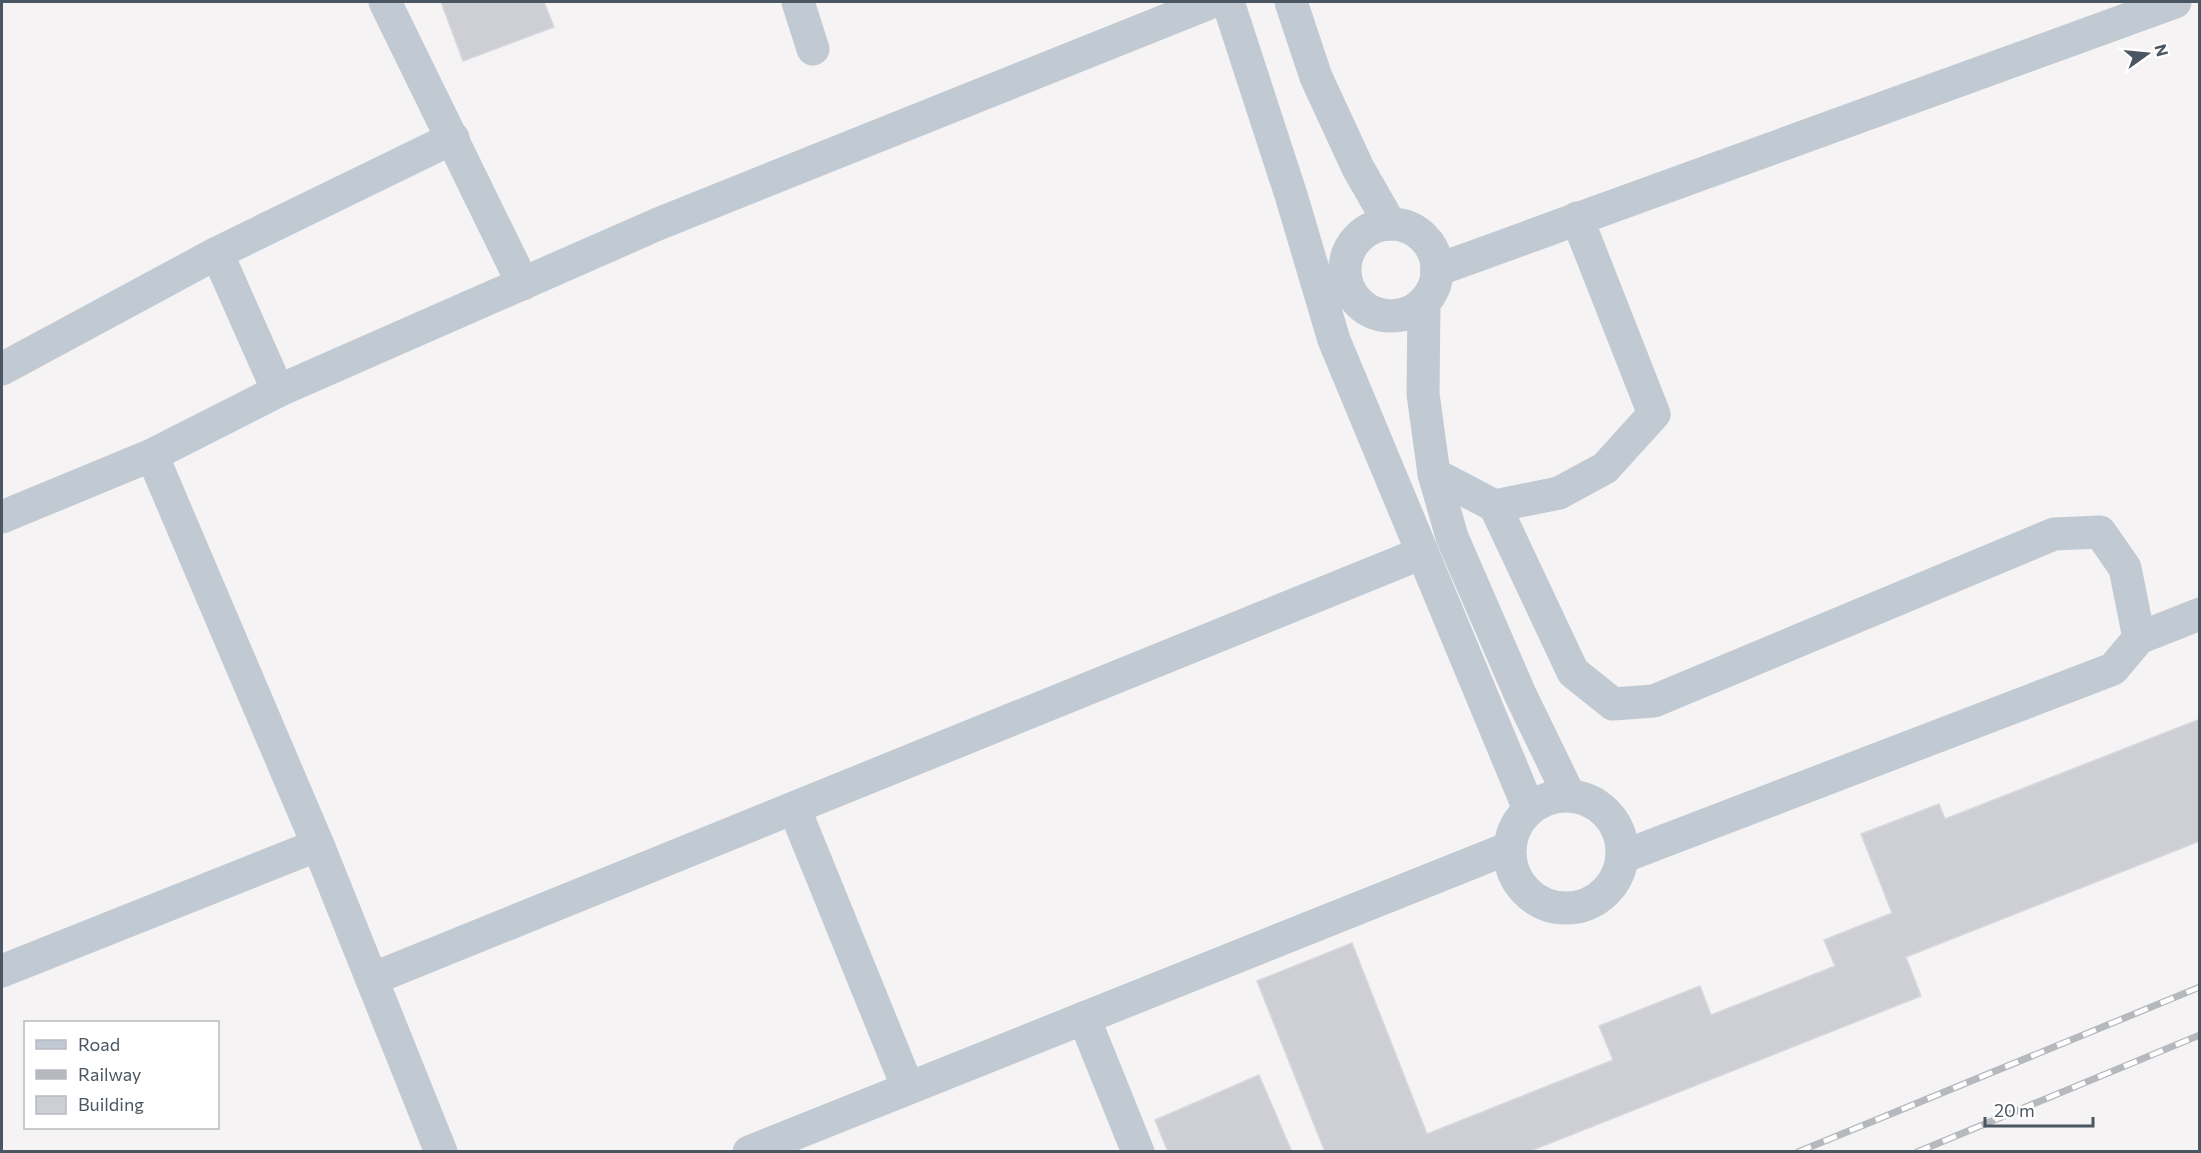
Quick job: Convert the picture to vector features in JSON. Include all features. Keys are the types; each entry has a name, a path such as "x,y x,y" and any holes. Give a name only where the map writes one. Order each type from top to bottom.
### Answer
{"street":[{"path":"385,2 523,284"},
{"path":"798,2 813,49"},
{"path":"2,517 152,454 278,391 658,224 1212,2"},
{"path":"1228,2 1334,340 1528,809"},
{"path":"1291,2 1316,77 1358,168 1390,224"},
{"path":"1437,270 2175,2"},
{"path":"2,369 217,253 453,138"},
{"path":"1495,506 1559,493 1605,468 1654,414 1577,218"},
{"path":"1307,250 1348,289 1358,303 1374,314 1391,317 1409,314 1424,303 1434,288 1437,270 1434,252 1423,237 1408,227 1390,224 1373,228 1358,238 1347,253 1344,271 1348,289"},
{"path":"217,253 278,391"},
{"path":"1424,303 1423,394 1434,474 1452,537 1520,694 1569,795"},
{"path":"152,454 318,845 441,1152"},
{"path":"1434,474 1495,506 1573,672 1613,704 1654,701 2054,534 2100,532 2125,568 2139,638"},
{"path":"372,979 795,810 1422,553"},
{"path":"1622,856 2113,669 2139,638 2199,614"},
{"path":"1569,795 1591,801 1609,815 1619,834 1622,856 1616,878 1603,895 1584,906 1562,909 1541,903 1523,889 1512,870 1509,848 1515,827 1528,809 1548,798 1569,795"},
{"path":"795,810 908,1088"},
{"path":"2,971 318,845"},
{"path":"749,1152 1509,848"},
{"path":"1084,1018 1138,1152"}],"building":[{"path":"441,2 544,2 554,27 463,61"},
{"path":"2200,719 2200,841 1906,957 1921,996 1528,1152 1325,1152 1257,981 1352,943 1427,1134 1613,1060 1599,1026 1700,986 1711,1015 1835,966 1824,940 1892,913 1861,834 1939,804 1945,819"},
{"path":"1259,1075 1292,1152 1168,1152 1155,1120"}],"railway":[{"path":"1798,1152 2200,987"},
{"path":"1917,1152 2200,1035"}]}
